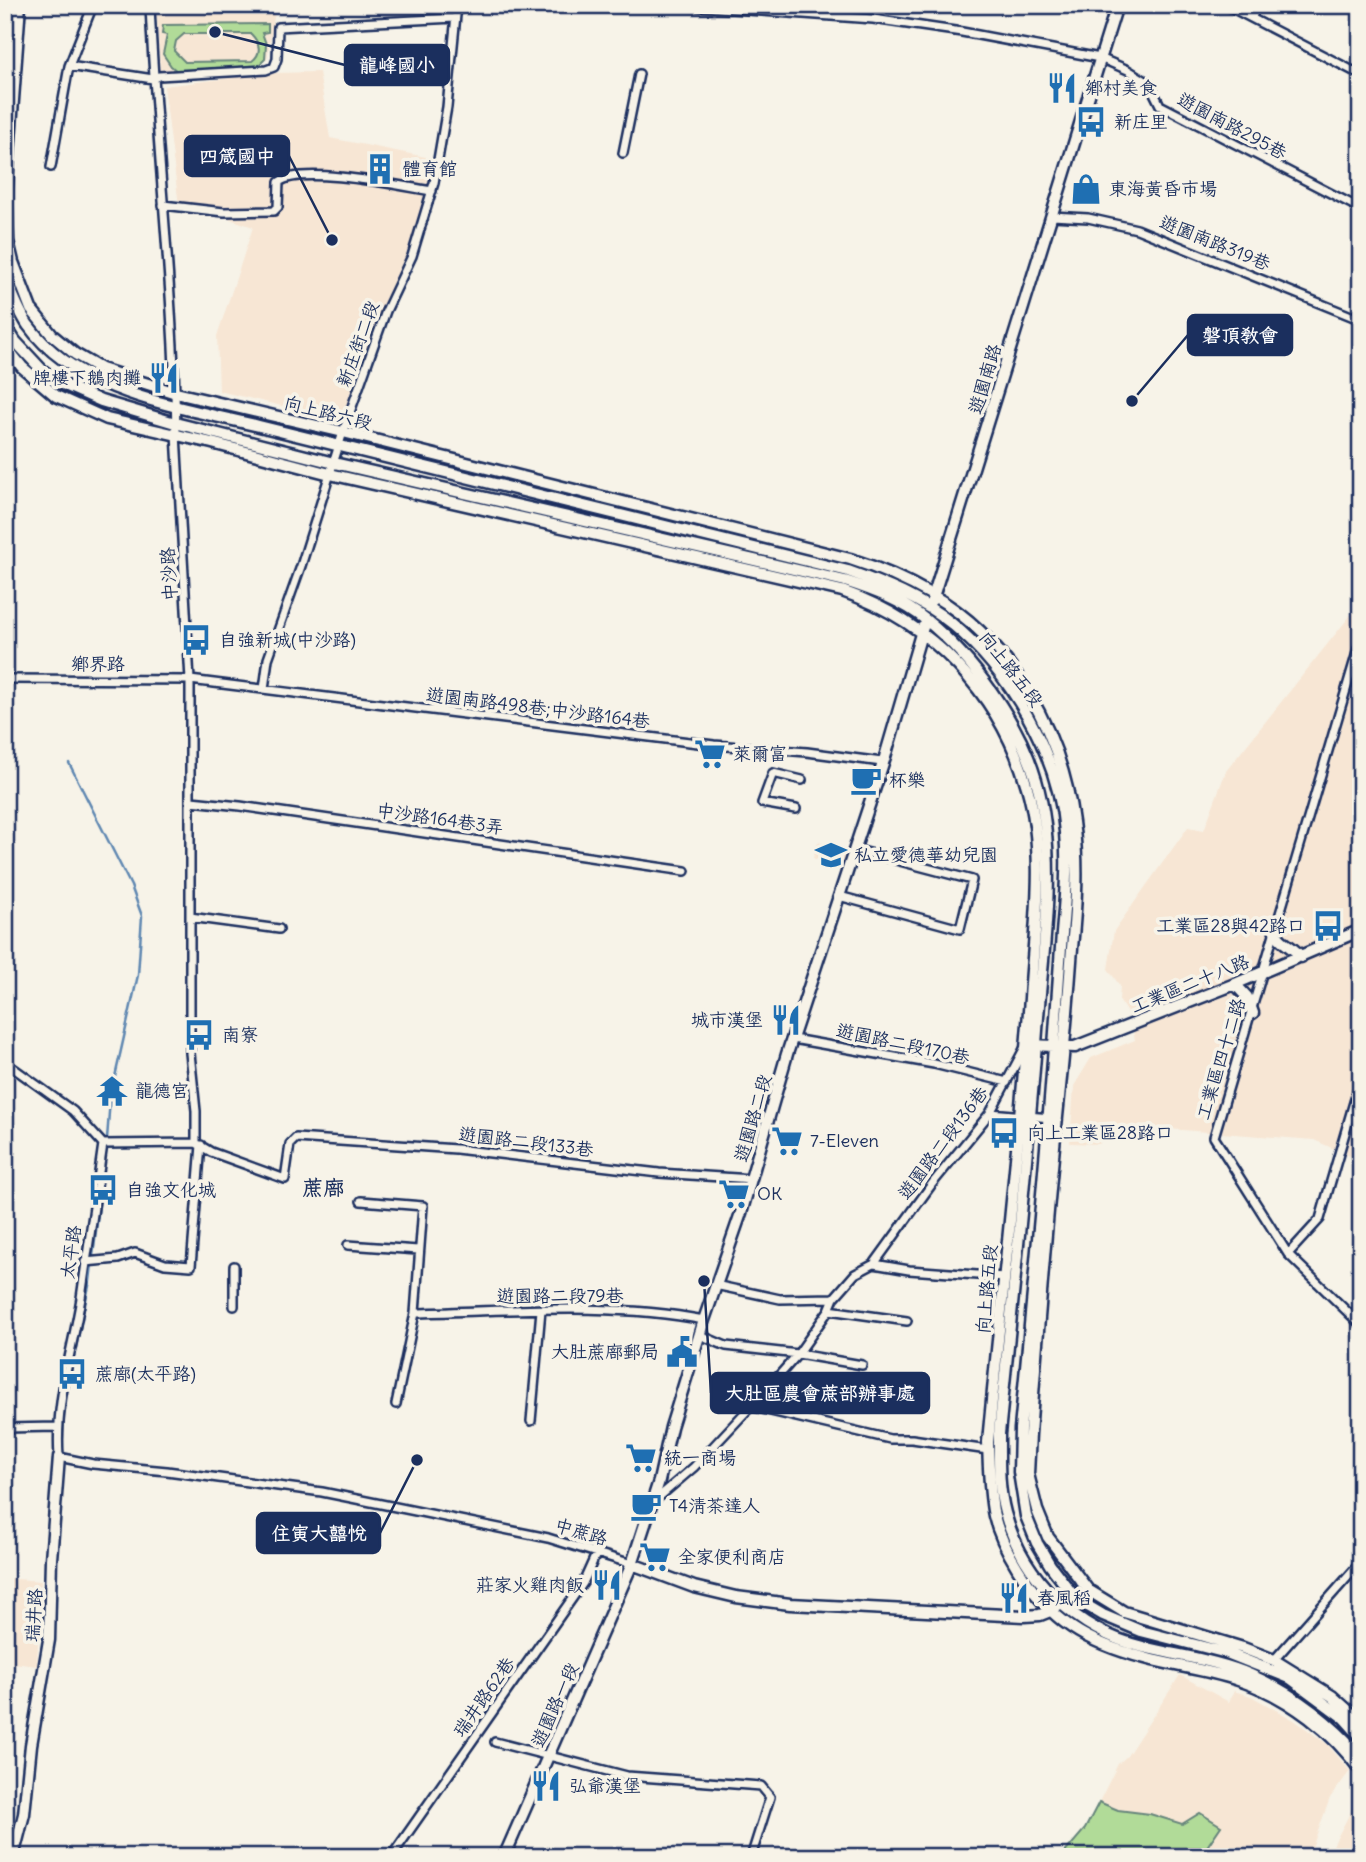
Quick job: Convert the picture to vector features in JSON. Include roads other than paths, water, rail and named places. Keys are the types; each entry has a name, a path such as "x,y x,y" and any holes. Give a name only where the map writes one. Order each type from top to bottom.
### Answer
{"main road":[{"path":"5,29 6,5"},
{"name":"向上路六段","path":"20,5 6,195 8,241 18,279 31,309 75,354 101,369 176,393 850,559 882,569 934,596"},
{"name":"遊園南路","path":"883,762 925,619 1117,5"},
{"name":"向上路六段","path":"5,276 29,325 43,342 70,365 97,382 176,405 848,571 907,594 929,608"},
{"path":"5,325 28,356 58,382 175,428 330,474 842,591 890,612 922,632"},
{"path":"5,346 22,367 56,396 107,419 175,428 845,581 878,592 925,619"},
{"name":"向上路五段","path":"934,596 986,639 1016,673 1042,718 1054,747 1068,790 1073,822 1077,884 1020,1429 1019,1472 1026,1516 1037,1543 1076,1599 1140,1632 1227,1653 1290,1678 1344,1718 1361,1737"},
{"name":"向上路五段","path":"929,608 978,647 1014,693 1033,724 1054,777 1065,830 1066,879 1060,1047"},
{"name":"向上路五段","path":"925,619 967,660 992,692 1018,736 1036,778 1043,808 1047,852 1045,918 1031,1045 999,1434 998,1472 1005,1514 1019,1549 1050,1594 1061,1606 1080,1619 1112,1637 1141,1647 1196,1657 1249,1674 1284,1691 1320,1717 1361,1757"},
{"name":"向上路五段","path":"922,632 959,667 988,700 1009,740 1027,785 1036,834 1038,877 1031,1045"},
{"name":"遊園路二段","path":"632,1564 704,1320 752,1179 793,1039 883,762"},
{"path":"1274,929 1281,941 1294,948 1301,957"},
{"name":"工業區二十八路","path":"1031,1045 1075,1047 1235,985 1361,930"},
{"path":"1235,985 1247,997 1252,1013"},
{"name":"向上路五段","path":"1025,1115 1004,1277 988,1450 991,1493 1000,1535 1034,1595 1050,1612 1079,1633 1147,1659 1209,1671 1245,1682 1280,1698 1331,1737 1361,1772"},
{"name":"向上路五段","path":"1053,1118 1028,1474 1037,1510 1048,1537 1088,1590 1124,1612 1275,1660 1332,1696 1361,1722"},
{"name":"瑞井路","path":"13,1857 23,1814 31,1745 49,1640 51,1559 59,1457"},
{"name":"中蔗路","path":"632,1564 694,1587 736,1597 790,1604 1024,1616 1050,1612 1088,1590"},
{"name":"遊園路一段","path":"504,1857 632,1564"},
{"path":"1024,1616 1032,1606 1034,1595"}],"street":[{"path":"51,166 69,66 93,5"},
{"name":"中沙路","path":"85,1262 118,1259 135,1253 165,1264 191,1266 198,1205 198,1144 190,1053 190,680 175,428 176,393 150,5"},
{"name":"新庄街二段","path":"264,689 268,659 302,566 343,432 386,311 412,256 432,191 447,107 457,5"},
{"name":"遊園南路295巷","path":"675,5 871,19 962,32 1100,58 1149,83 1160,106 1361,209"},
{"path":"1226,5 1361,75"},
{"path":"1252,18 1256,5"},
{"path":"69,66 153,79 159,76 266,70 274,66 277,60 278,27 455,18"},
{"path":"623,153 639,74"},
{"path":"163,205 224,212 274,211 278,207 279,183 297,176 333,176 432,191"},
{"name":"遊園南路319巷","path":"1052,216 1088,218 1137,229 1361,320"},
{"name":"工業區四十二路","path":"1361,639 1214,1137 1288,1254 1361,1325"},
{"name":"鄉界路","path":"5,680 190,680"},
{"name":"遊園南路498巷;中沙路164巷","path":"190,680 714,745 807,752 883,762"},
{"path":"796,809 762,803 773,773 802,780"},
{"name":"中沙路164巷3弄","path":"191,801 685,871"},
{"path":"839,896 960,929 972,880 854,849"},
{"path":"190,917 279,929"},
{"name":"遊園路二段170巷","path":"793,1039 934,1064 1007,1082"},
{"name":"遊園路二段136巷","path":"834,1298 855,1274 874,1264 903,1222 990,1113 1031,1045"},
{"path":"5,1062 73,1111 103,1144 198,1144"},
{"path":"1288,1254 1320,1219 1358,1096 1361,1078"},
{"path":"990,1113 1053,1118"},
{"name":"遊園路二段133巷","path":"198,1144 211,1152 285,1179 290,1144 296,1138 456,1149 659,1173 752,1179"},
{"name":"太平路","path":"59,1457 57,1427 62,1387 80,1300 103,1144"},
{"path":"361,1201 423,1206 415,1313 396,1404"},
{"path":"348,1245 418,1250"},
{"path":"874,1264 909,1270 1004,1277"},
{"path":"234,1266 234,1306"},
{"path":"652,1502 694,1467 798,1354 829,1310 834,1298 780,1299 715,1285"},
{"path":"531,1421 541,1310"},
{"name":"遊園路二段79巷","path":"415,1313 541,1310 666,1312 704,1320"},
{"path":"829,1310 908,1321"},
{"path":"700,1335 726,1346 862,1365"},
{"path":"749,1406 890,1439 912,1439 988,1450"},
{"path":"5,1428 57,1427"},
{"name":"中蔗路","path":"59,1457 93,1464 322,1492 548,1538 632,1564"},
{"name":"瑞井路62巷","path":"391,1857 583,1583 597,1552"},
{"path":"1275,1660 1361,1562"},
{"path":"495,1742 626,1776 761,1786 770,1797 751,1857"}],"waterway":[{"path":"64,1404 90,1281 110,1099 138,975 142,916 131,886 69,763"},
{"path":"5,1433 29,1431"}],"place":[{"name":"龍峰國小","path":"215,32"},
{"name":"鄉村美食","path":"1062,88"},
{"name":"新庄里","path":"1091,122"},
{"name":"體育館","path":"380,169"},
{"name":"東海黃昏市場","path":"1086,189"},
{"name":"四箴國中","path":"332,240"},
{"name":"牌樓下鵝肉攤","path":"164,378"},
{"name":"磐頂教會","path":"1132,401"},
{"name":"自強新城(中沙路)","path":"196,640"},
{"name":"萊爾富","path":"710,754"},
{"name":"杯樂","path":"866,780"},
{"name":"私立愛德華幼兒園","path":"831,855"},
{"name":"工業區28與42路口","path":"1328,926"},
{"name":"城市漢堡","path":"786,1020"},
{"name":"南寮","path":"199,1035"},
{"name":"龍德宮","path":"112,1091"},
{"name":"向上工業區28路口","path":"1004,1133"},
{"name":"7-Eleven","path":"787,1141"},
{"name":"自強文化城","path":"103,1190"},
{"name":"OK","path":"734,1194"},
{"name":"大肚區農會蔗部辦事處","path":"704,1281"},
{"name":"大肚蔗廍郵局","path":"682,1352"},
{"name":"蔗廍(太平路)","path":"72,1374"},
{"name":"統一商場","path":"641,1458"},
{"name":"住寅大囍悅","path":"417,1460"},
{"name":"T4清茶達人","path":"646,1506"},
{"name":"全家便利商店","path":"655,1557"},
{"name":"莊家火雞肉飯","path":"607,1585"},
{"name":"春風稻","path":"1014,1598"},
{"name":"弘爺漢堡","path":"546,1786"}],"district":[{"name":"蔗廍","path":"323,1188"}]}
